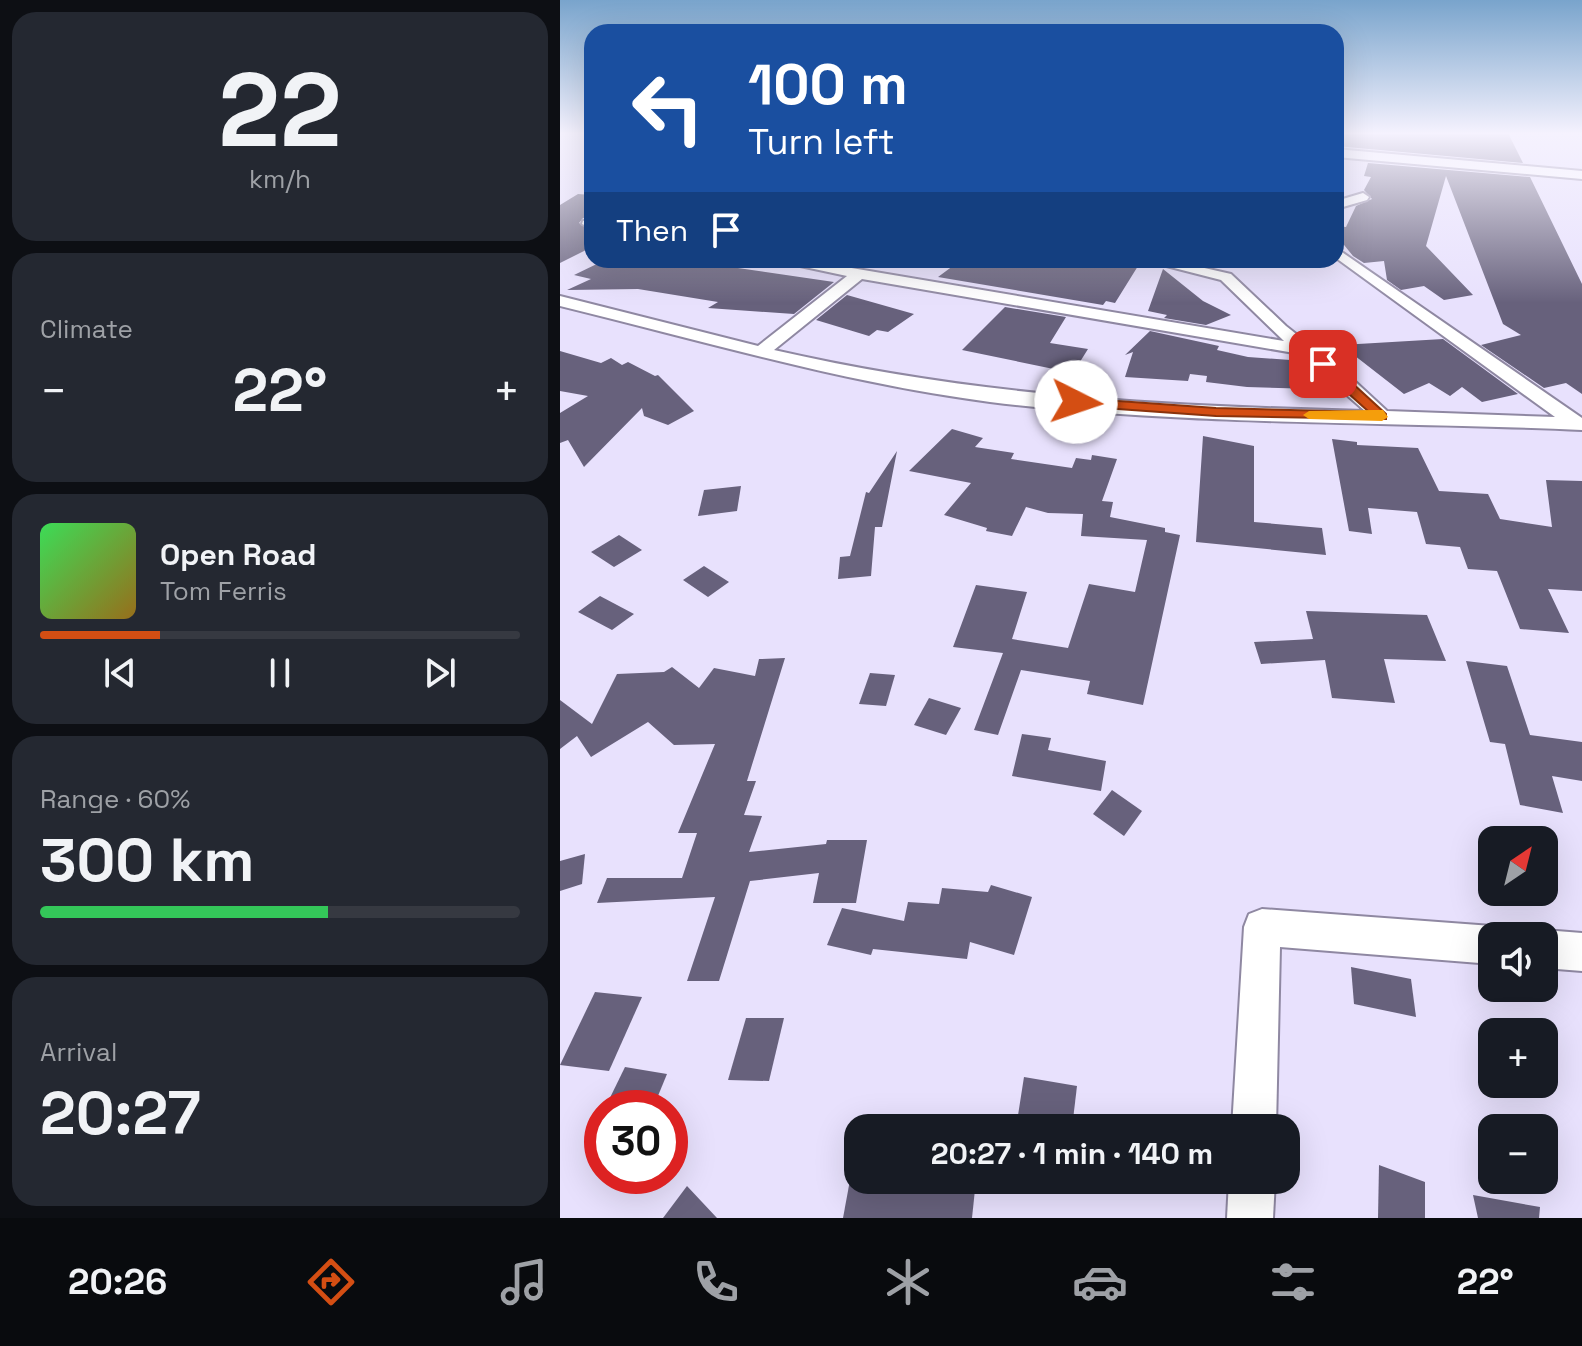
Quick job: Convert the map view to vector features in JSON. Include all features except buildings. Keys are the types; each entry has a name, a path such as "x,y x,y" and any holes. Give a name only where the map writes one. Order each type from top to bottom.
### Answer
{"street":[{"path":"1344,203 1363,197"},
{"path":"1344,258 1579,424"},
{"path":"821,268 1306,350"},
{"path":"1186,268 1226,277 1382,417"},
{"path":"763,350 857,275"},
{"path":"560,301 763,350 991,396 1216,412 1579,424"},
{"path":"1255,1114 1262,927 1478,944"},
{"path":"1558,950 1582,952"},
{"path":"1250,1218 1251,1194"}],"slow traffic":[{"path":"1309,415 1382,417 1378,413"}],"route":[{"path":"1076,402 1216,412 1382,417 1323,364"}]}
